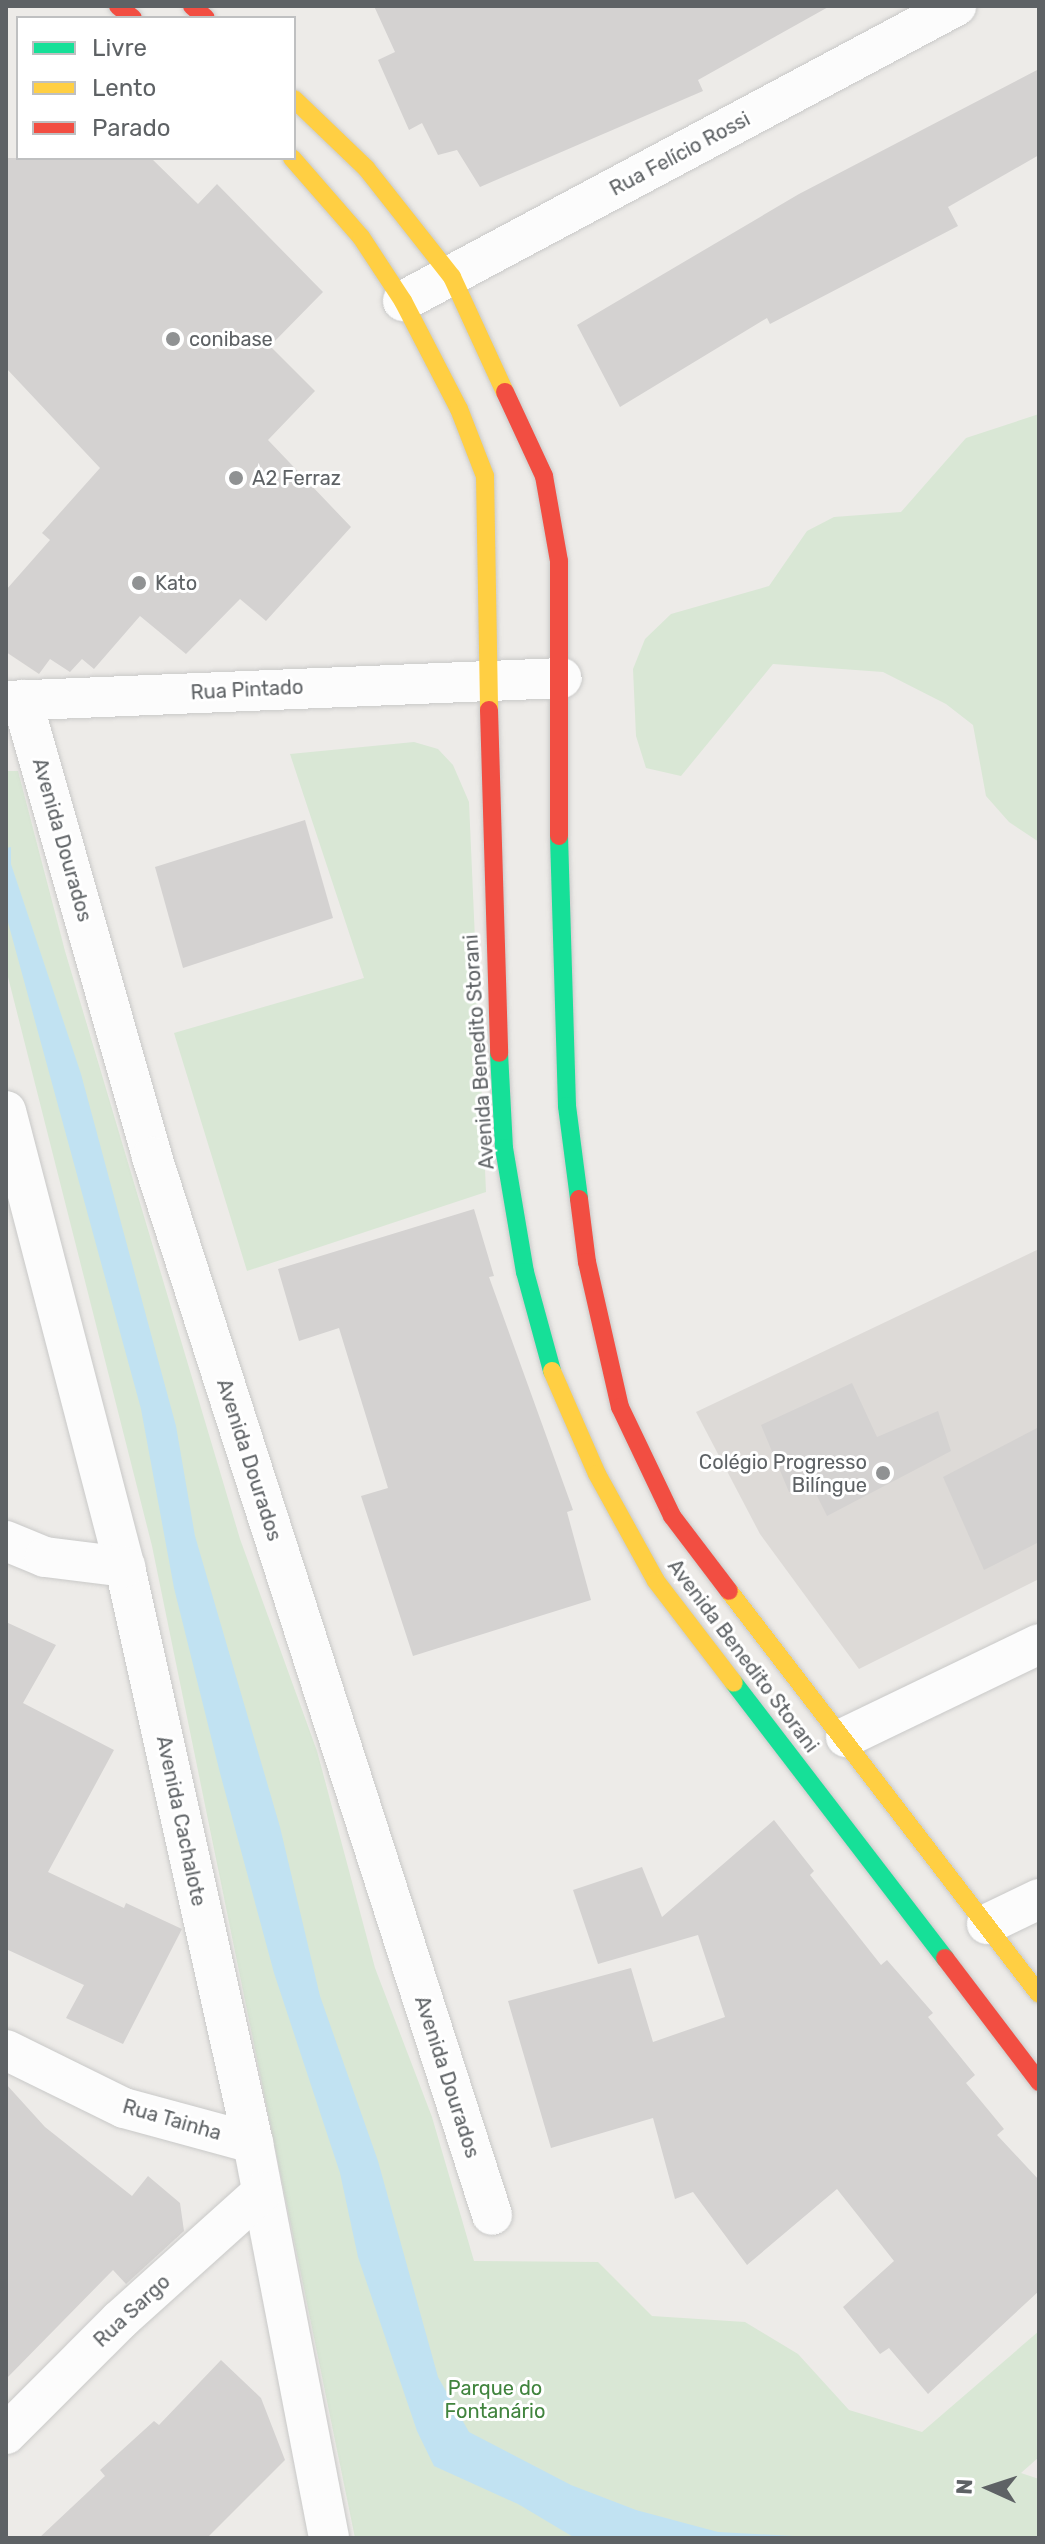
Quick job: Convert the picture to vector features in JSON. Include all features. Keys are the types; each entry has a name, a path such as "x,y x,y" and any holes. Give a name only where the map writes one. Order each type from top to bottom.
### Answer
{"main road":[{"name":"Avenida Benedito Storani","path":"296,101 366,168 452,277 544,476 559,561 562,678 559,934 567,1106 587,1262 620,1407 672,1516 846,1737 1039,1994"},
{"name":"Avenida Benedito Storani","path":"294,160 361,237 403,301 459,409 485,476 487,679 504,1148 525,1272 554,1380 597,1474 656,1581 1039,2082"}],"street":[{"name":"Rua Felício Rossi","path":"403,301 956,6"},
{"name":"Rua Pintado","path":"14,700 562,678"},
{"name":"Avenida Dourados","path":"14,700 152,1157 492,2215"},
{"name":"Avenida Cachalote","path":"6,1111 125,1567 253,2143 329,2538"},
{"path":"6,1541 45,1557 125,1567"},
{"path":"846,1737 1039,1644"},
{"path":"987,1924 1039,1899"},
{"name":"Rua Tainha","path":"6,2050 124,2108 253,2143"},
{"name":"Rua Sargo","path":"6,2434 120,2320 262,2192"}],"shaded area":[{"name":"Colégio Progresso Bilíngue","path":"1039,1249 1039,1579 859,1669 760,1534 696,1412"}],"green space":[{"path":"1039,414 1039,842 1009,822 986,796 973,725 946,704 883,672 773,664 681,776 646,768 636,736 633,669 645,639 671,614 769,586 807,531 834,517 901,512 966,438"},
{"path":"414,742 438,749 453,765 469,802 486,1192 247,1271 174,1033 364,978 290,754"},
{"name":"Parque do Fontanário","path":"6,771 18,771 65,951 240,1539 317,1751 375,1968 432,2117 474,2261 598,2262 652,2316 745,2322 798,2354 849,2410 922,2432 1039,2331 1039,2457 1021,2473 1039,2479 1039,2538 355,2538 152,1546 6,969"}],"water":[{"path":"11,847 11,864 81,1074 176,1426 195,1536 280,1827 320,1996 378,2161 438,2377 469,2432 571,2485 636,2510 718,2532 831,2538 575,2538 518,2504 434,2466 417,2431 358,2257 340,2173 274,1973 220,1773 174,1588 141,1409 6,915 6,848"}],"building":[{"path":"374,6 830,6 698,80 703,91 480,187 457,150 438,155 422,123 409,130 378,60 395,52"},
{"path":"1039,69 1039,155 948,207 958,226 770,324 767,318 620,407 577,325 799,194"},
{"path":"6,158 153,160 198,204 217,184 323,292 270,346 315,391 268,440 351,527 266,621 240,599 186,654 140,616 94,669 82,659 70,672 50,659 39,674 6,652 6,590 50,540 42,533 100,468 6,368"},
{"path":"305,820 333,918 183,968 155,867"},
{"path":"474,1209 494,1276 489,1277 573,1510 567,1512 591,1600 413,1656 361,1496 388,1488 339,1328 299,1341 278,1269"},
{"path":"852,1383 877,1437 938,1411 951,1451 827,1516 812,1486 789,1492 761,1425"},
{"path":"1039,1427 1039,1542 984,1570 943,1477"},
{"path":"6,1622 56,1645 23,1703 114,1750 48,1872 124,1908 126,1903 182,1929 123,2044 66,2018 84,1985 6,1949"},
{"path":"774,1820 814,1871 810,1875 881,1965 887,1960 933,2013 928,2017 975,2075 966,2083 1004,2129 997,2135 1039,2180 1039,2291 928,2394 889,2348 880,2354 843,2307 894,2261 837,2189 747,2265 693,2192 675,2199 653,2118 551,2148 508,2001 631,1968 653,2042 725,2017 698,1935 598,1964 573,1890 642,1867 662,1917"},
{"path":"6,2084 45,2127 132,2196 148,2176 180,2203 184,2231 126,2284 113,2270 6,2379"},
{"path":"221,2360 261,2398 285,2460 207,2538 39,2538 105,2476 100,2470 154,2421 159,2425"}],"traffic: fast":[{"path":"559,836 567,1106 579,1199"},
{"path":"499,1053 504,1148 525,1272 552,1371"},
{"path":"734,1683 945,1958"}],"traffic: slow":[{"path":"296,101 366,168 452,277 505,392"},
{"path":"294,160 361,237 403,301 459,409 485,476 489,710"},
{"path":"552,1371 597,1474 656,1581 734,1683"},
{"path":"729,1591 1039,1994"}],"traffic: jam":[{"path":"118,6 130,16"},
{"path":"192,6 204,16"},
{"path":"505,392 544,476 559,561 559,836"},
{"path":"489,710 499,1053"},
{"path":"579,1199 587,1262 620,1407 672,1516 729,1591"},
{"path":"945,1958 1039,2082"}],"place":[{"name":"conibase","path":"173,339"},
{"name":"A2 Ferraz","path":"236,478"},
{"name":"Kato","path":"139,583"},
{"name":"Colégio Progresso Bilíngue","path":"883,1473"}]}
